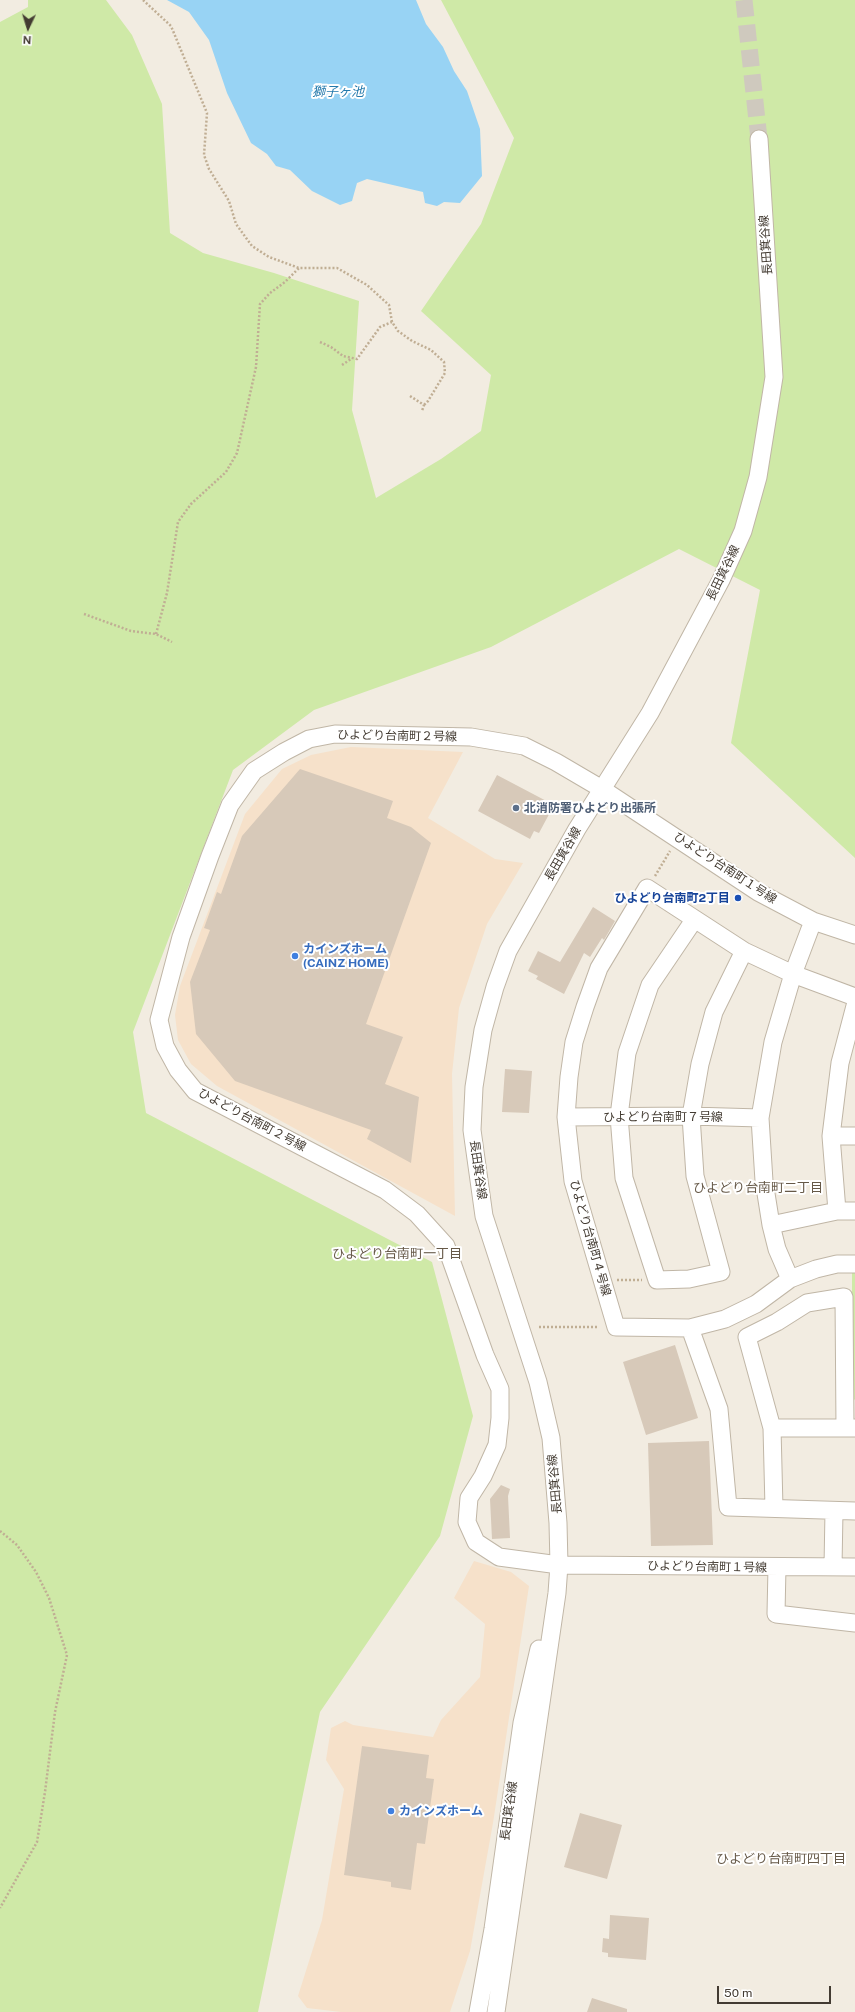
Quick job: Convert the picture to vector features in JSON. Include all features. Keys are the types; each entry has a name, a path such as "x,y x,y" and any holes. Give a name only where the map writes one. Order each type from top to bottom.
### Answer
{"street":[{"name":"長田箕谷線","path":"496,2012 538,1729 559,1565 558,1523 551,1438 538,1382 484,1216 472,1130 474,1094 482,1030 508,951 577,828 650,713 721,580 743,531 758,477 774,377 759,139"},
{"name":"ひよどり台南町２号線","path":"559,1565 499,1557 476,1542 467,1522 469,1498 483,1476 497,1445 500,1418 500,1389 485,1355 446,1246 417,1214 385,1190 195,1091 178,1070 165,1046 159,1020 181,937 230,805 254,771 284,752 309,739 335,734 471,738 524,746 556,762 602,789"},
{"name":"ひよどり台南町１号線","path":"602,789 758,892 813,921 855,935"},
{"path":"647,888 694,920 744,951 793,974 855,998"},
{"name":"ひよどり台南町４号線","path":"616,1327 573,1181 566,1117 569,1077 574,1042 585,1007 599,968 647,888"},
{"path":"694,920 650,985 627,1053 619,1116 624,1178 657,1280 689,1278 721,1272 694,1176 691,1116 700,1064 714,1012 744,951"},
{"path":"790,1279 777,1249 771,1225 764,1181 760,1118 773,1042 793,974 813,921"},
{"path":"837,1211 831,1136 847,1063 855,1006"},
{"name":"ひよどり台南町７号線","path":"566,1117 691,1116 760,1118"},
{"path":"831,1136 855,1136"},
{"path":"771,1225 837,1211 855,1211"},
{"path":"616,1327 690,1328 725,1319 756,1304 790,1279 816,1269 837,1264 855,1264"},
{"path":"772,1428 850,1428 844,1297 807,1303 777,1322 747,1338 772,1428 774,1508"},
{"path":"690,1328 718,1409 728,1507 855,1511"},
{"path":"833,1567 834,1511"},
{"name":"長田箕谷線","path":"478,2012 493,1929 522,1723 559,1565"},
{"name":"ひよどり台南町１号線","path":"559,1565 855,1567"},
{"path":"777,1567 776,1614 855,1623"},
{"path":"467,2012 493,1929"}],"path":[{"path":"143,0 171,26 207,113 204,155 209,169 229,201 236,224 252,246 269,257 299,268 337,268 367,285 389,305 392,322 398,331 412,341 431,350 444,362 445,373 428,402 424,405 422,411"},
{"path":"156,634 167,593 178,522 191,504 226,472 237,453 256,367 260,304 270,293 285,282 299,268"},
{"path":"320,342 343,356 357,359 380,327 392,322"},
{"path":"342,365 351,358"},
{"path":"410,396 424,405"},
{"path":"84,614 131,632 156,634 172,642"},
{"path":"647,888 678,838"},
{"path":"602,1280 657,1280"},
{"path":"539,1327 616,1327"},
{"path":"0,1531 17,1544 36,1572 49,1598 66,1655 55,1712 37,1842 0,1908"}],"shaded area":[{"path":"351,747 463,752 428,818 495,859 523,863 487,924 459,1008 452,1074 455,1216 217,1086 191,1064 178,1040 175,1015 180,986 245,814 282,769 311,755"},
{"path":"474,1561 511,1572 529,1586 493,1823 470,1951 450,2012 341,2012 307,2008 298,1996 322,1920 344,1789 326,1760 331,1728 345,1721 353,1725 433,1737 441,1720 480,1677 485,1624 454,1598"}],"green space":[{"path":"28,0 106,0 132,35 162,104 170,233 203,253 274,273 359,301 352,410 376,498 441,459 481,431 491,375 421,311 481,224 514,138 441,0 855,0 855,858 731,743 760,590 679,549 491,647 314,710 233,770 133,1032 146,1113 432,1262 473,1416 440,1536 320,1712 258,2012 0,2012 0,22 28,7"},
{"path":"852,1270 855,1270 855,1400 852,1397"}],"water":[{"name":"獅子ヶ池","path":"167,0 416,0 426,24 443,47 454,71 467,91 480,129 482,176 460,203 444,202 437,206 425,203 423,192 367,179 357,183 352,201 340,205 312,191 290,170 276,166 267,154 251,143 227,93 209,40 189,12"}],"building":[{"name":"カインズホーム (CAINZ HOME)","path":"300,769 393,801 387,818 411,827 431,843 366,1024 403,1037 385,1084 419,1097 411,1163 367,1139 371,1130 235,1081 196,1034 190,982 210,930 204,928 217,892 221,894 242,836"},
{"name":"北消防署ひよどり出張所","path":"497,775 554,805 539,833 534,831 530,839 478,811"},
{"path":"593,907 615,921 604,940 602,938 590,957 584,953 564,994 536,979 538,976 528,971 538,951 560,962"},
{"path":"505,1069 532,1071 529,1113 502,1112"},
{"path":"675,1345 698,1418 646,1435 623,1362"},
{"path":"709,1441 713,1545 651,1546 648,1443"},
{"path":"501,1485 510,1489 508,1496 510,1538 492,1539 490,1499"},
{"name":"カインズホーム","path":"362,1746 429,1755 426,1778 434,1779 425,1844 417,1843 411,1890 391,1887 391,1882 344,1875"},
{"path":"580,1813 622,1825 607,1879 564,1867"},
{"path":"610,1915 649,1918 646,1960 608,1957 608,1953 602,1952 603,1938 609,1939"},
{"path":"592,1998 627,2009 627,2012 587,2012"}],"tunnel":[{"path":"744,0 759,139"}],"place":[{"name":"北消防署ひよどり出張所","path":"516,808"},
{"name":"ひよどり台南町2丁目","path":"738,898"},
{"name":"カインズホーム (CAINZ HOME)","path":"295,956"},
{"name":"カインズホーム","path":"391,1811"}],"district":[{"name":"ひよどり台南町二丁目","path":"758,1188"},
{"name":"ひよどり台南町一丁目","path":"397,1254"},
{"name":"ひよどり台南町四丁目","path":"781,1859"}]}
